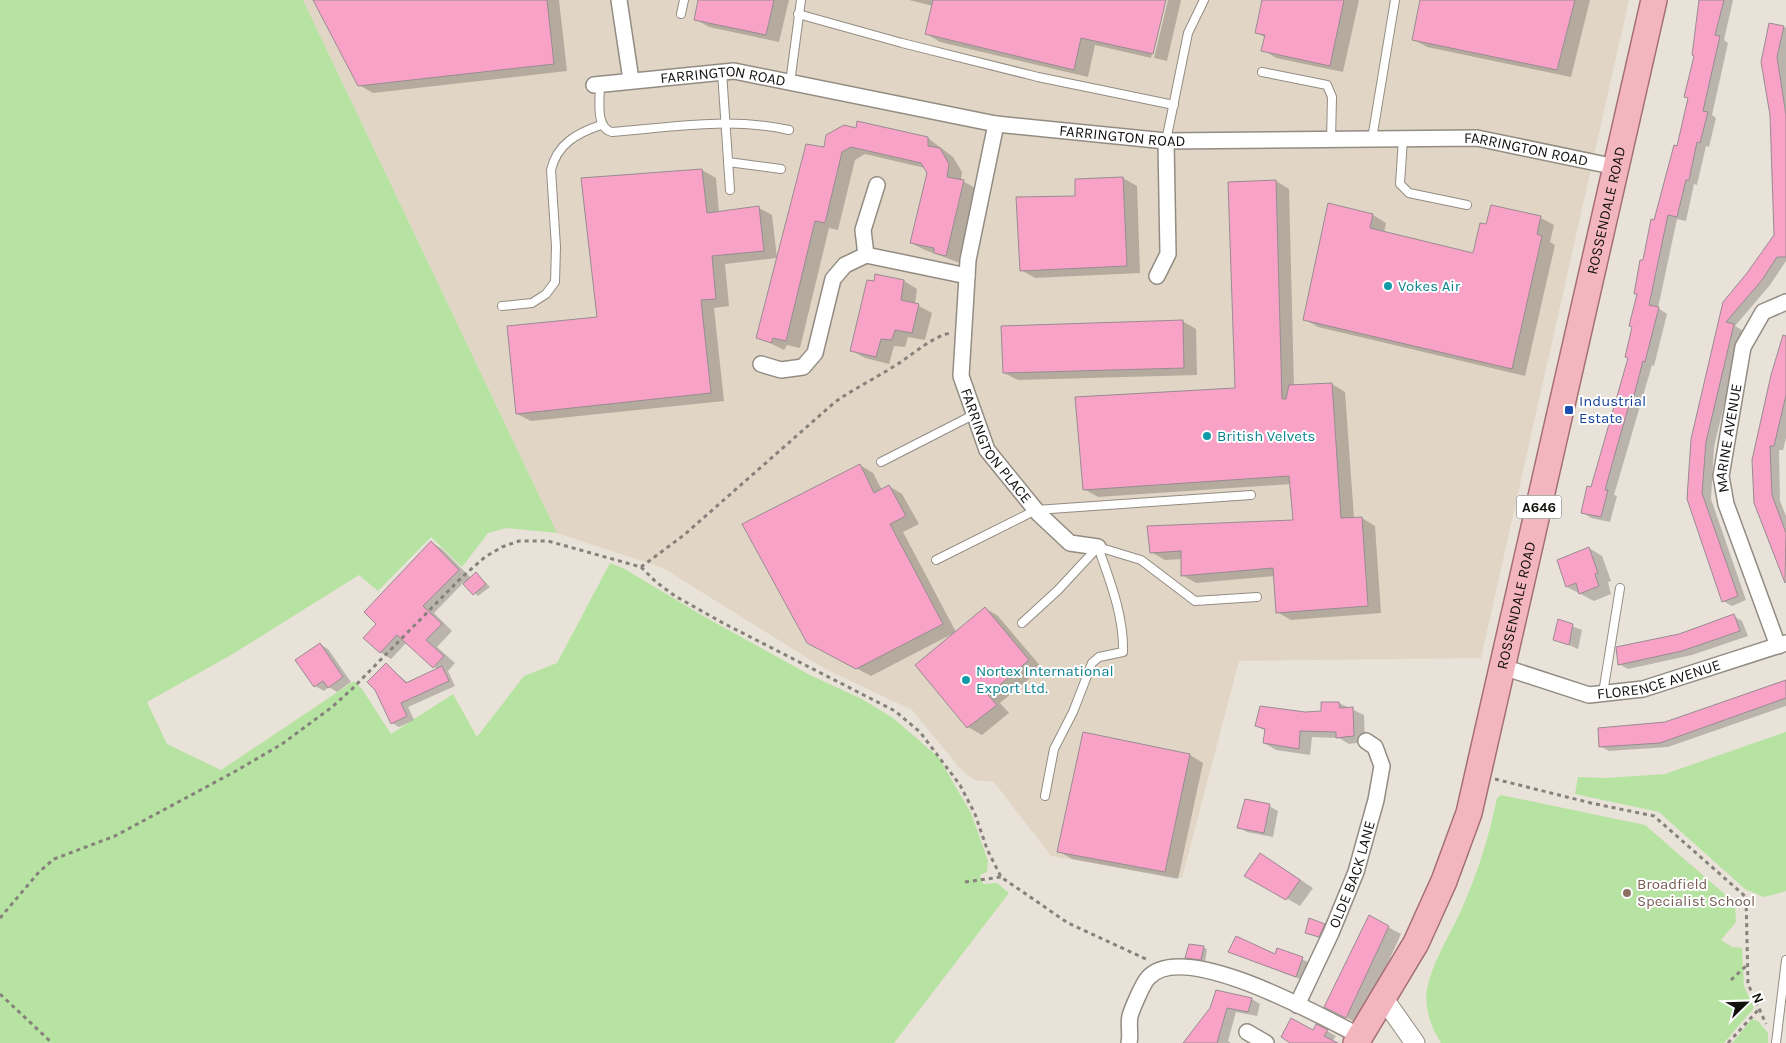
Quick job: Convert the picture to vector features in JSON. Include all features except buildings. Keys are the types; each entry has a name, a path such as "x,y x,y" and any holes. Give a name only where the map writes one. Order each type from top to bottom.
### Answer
{"highway":[{"name":"ROSSENDALE ROAD","path":"1358,1039 1384,1000 1416,943 1444,881 1469,813 1654,0"}],"street":[{"path":"619,0 632,80"},
{"name":"FARRINGTON ROAD","path":"597,84 734,72 996,124 1166,141 1477,138 1616,167"},
{"name":"FARRINGTON PLACE","path":"996,124 968,260 962,376 987,450 1036,510 1070,543 1098,547"},
{"path":"1157,276 1168,254 1166,141"},
{"path":"866,255 863,230 877,185"},
{"path":"761,364 781,370 803,367 815,353 833,280 845,265 866,255 967,276"},
{"name":"MARINE AVENUE","path":"1782,645 1726,504 1720,476 1743,347 1763,312 1786,302"},
{"name":"FLORENCE AVENUE","path":"1503,667 1589,695 1603,694 1643,689 1782,645"},
{"name":"OLDE BACK LANE","path":"1297,1005 1331,933 1351,884 1376,800 1382,766 1375,747 1366,741"},
{"path":"1129,1043 1130,1017 1148,978 1166,966 1210,970 1256,986 1297,1005 1358,1039"},
{"path":"1384,1000 1415,1043"},
{"path":"1247,1032 1266,1043"}],"lane":[{"path":"681,14 684,0"},
{"path":"790,82 801,0"},
{"path":"1166,141 1188,33 1204,0"},
{"path":"1372,139 1395,0"},
{"path":"798,14 902,44 1029,75 1174,105"},
{"path":"722,72 730,190"},
{"path":"1262,72 1327,85 1332,97 1331,140"},
{"path":"597,84 601,125 606,130 612,132 724,122 746,122 789,130"},
{"path":"502,306 532,303 546,294 556,282 556,247 551,170 554,159 571,139 601,125"},
{"path":"1403,139 1400,184 1409,193 1467,205"},
{"path":"728,162 781,169"},
{"path":"881,462 974,414"},
{"path":"936,560 1036,510 1251,495"},
{"path":"1098,547 1141,560 1195,601 1257,597"},
{"path":"1022,623 1058,590 1098,547"},
{"path":"1045,796 1054,749 1073,712 1092,664 1099,658 1123,652 1123,637 1117,605 1098,547"},
{"path":"1603,694 1620,588"},
{"path":"1776,1043 1786,960"}],"path":[{"path":"641,567 684,535 835,402 863,383 895,366 940,335 964,329"},
{"path":"0,918 34,877 54,859 115,836 282,744 352,689 462,576 502,547 518,541 548,541 641,567 656,582 675,596 768,648 896,711 920,732 960,785 975,814 987,849 1001,877 1068,923 1144,957 1161,969"},
{"path":"1478,775 1591,804 1654,816 1746,897 1748,984 1767,1025"},
{"path":"964,882 1001,877"},
{"path":"1731,980 1748,964"},
{"path":"0,994 52,1043"},
{"path":"1728,1043 1759,1009"}],"shaded area":[{"path":"303,0 1629,0 1481,658 1239,661 1182,878 1051,856 994,782 974,780 963,772 912,710 825,669 663,568 557,533"}],"green space":[{"path":"0,0 303,0 557,533 506,528 488,533 462,567 431,537 378,591 359,575 231,655 147,702 167,744 221,770 354,681 362,689 391,734 453,694 477,737 524,676 557,663 610,563 623,568 705,617 810,675 862,699 893,718 939,758 971,813 988,861 987,872 980,875 983,884 997,883 1009,893 894,1043 0,1043"},
{"path":"1786,732 1786,891 1764,897 1745,889 1659,812 1575,794 1578,777 1606,778 1665,774"},
{"name":"Broadfield Specialist School","path":"1501,795 1645,825 1735,903 1736,922 1721,940 1732,947 1742,948 1744,986 1754,1008 1724,1043 1441,1043 1429,1017 1426,996 1429,979 1436,960 1471,887 1486,843 1497,798"},
{"path":"1752,1019 1758,1021 1768,1033 1768,1043 1732,1043"}],"place":[{"name":"Vokes Air","path":"1388,286"},
{"name":"Industrial Estate","path":"1569,410"},
{"name":"British Velvets","path":"1207,436"},
{"name":"Nortex International Export Ltd.","path":"966,680"},
{"name":"Broadfield Specialist School","path":"1627,893"}]}
